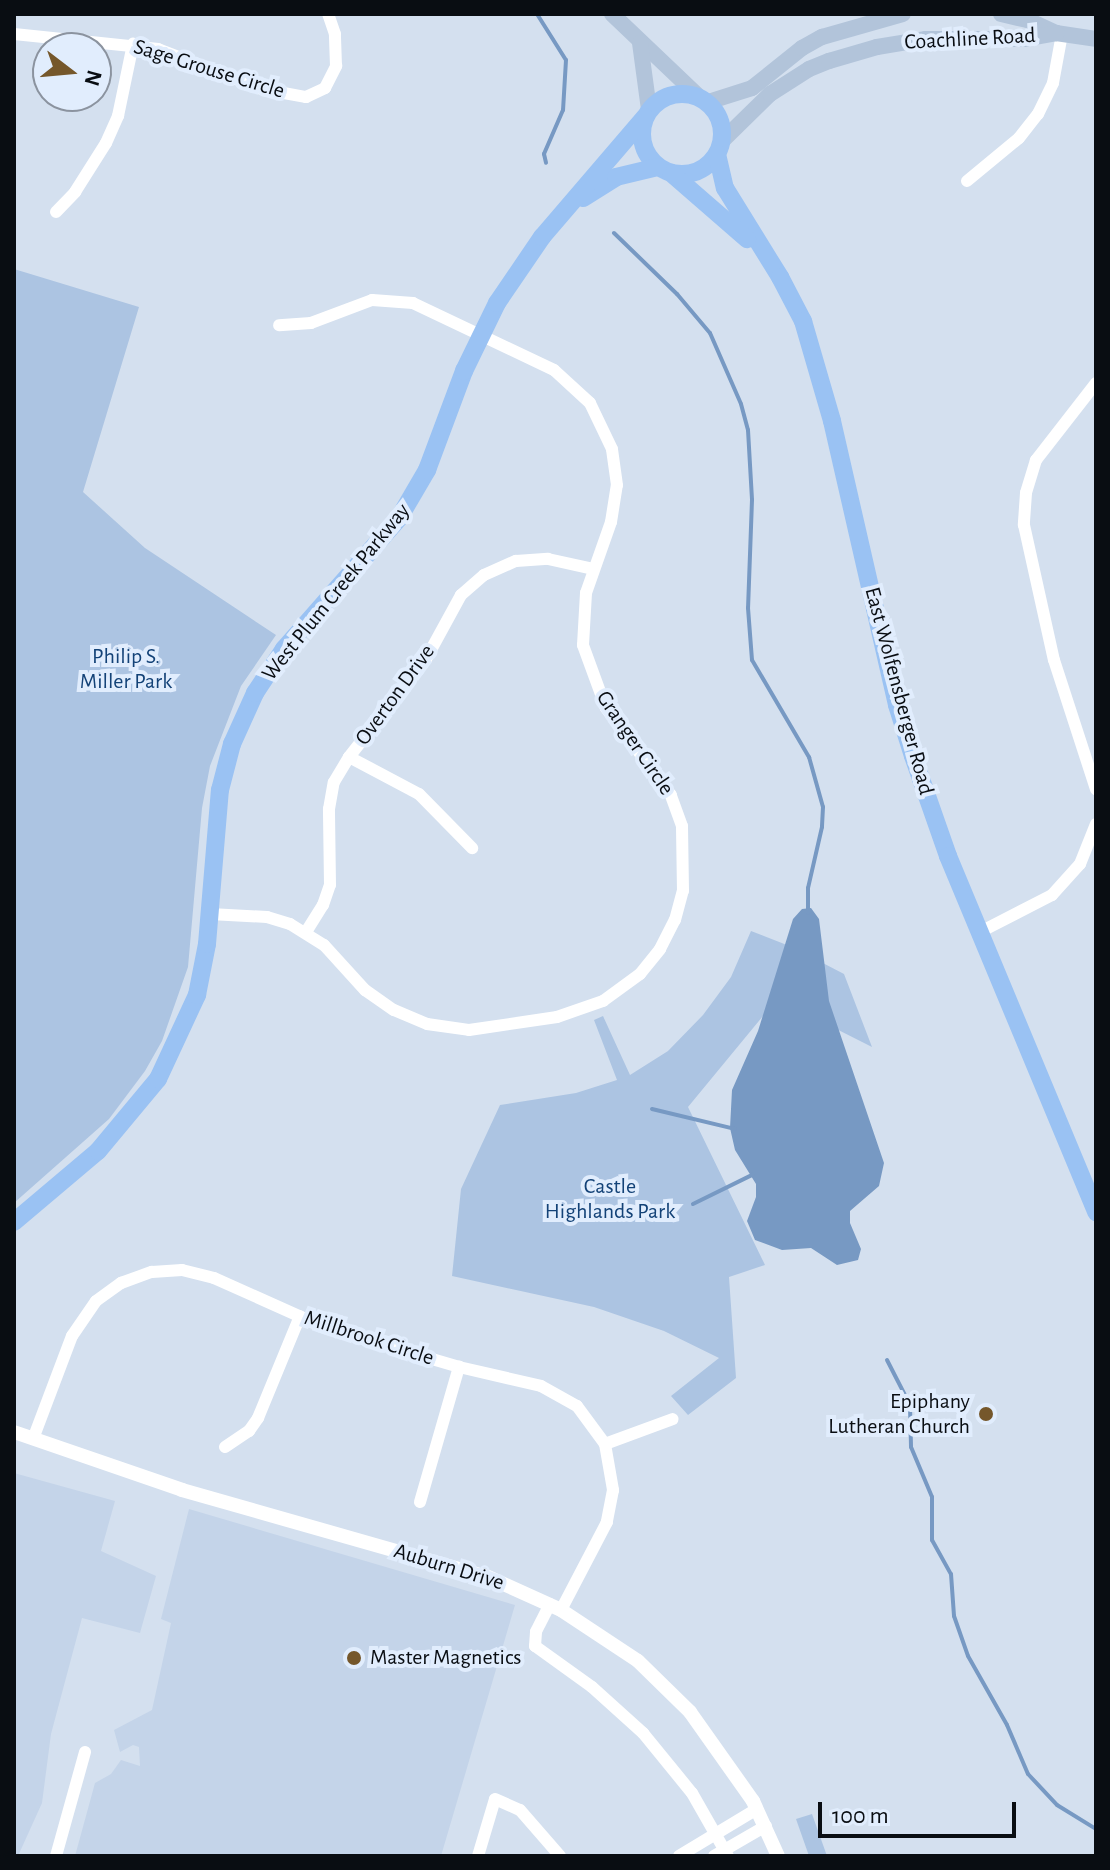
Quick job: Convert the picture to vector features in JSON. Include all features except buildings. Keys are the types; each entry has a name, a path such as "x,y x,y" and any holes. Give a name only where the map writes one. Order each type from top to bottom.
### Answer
{"main road":[{"path":"612,14 703,99 720,120 719,147 697,171 665,170 643,145 647,114 640,43"},
{"name":"Coachline Road","path":"703,99 752,88 802,48 822,37 903,14"},
{"name":"Coachline Road","path":"1001,14 1028,20 1059,33 1096,39"},
{"name":"Coachline Road","path":"719,147 770,94 809,69 829,61 877,47 926,39 1023,39 1059,33"},
{"path":"647,114 671,94 703,99"},
{"name":"West Plum Creek Parkway","path":"14,1222 98,1151 158,1079 197,995 210,914 220,790 242,720 284,649 399,518 427,470 481,333 531,252 647,114"},
{"name":"East Wolfensberger Road","path":"719,147 725,188 780,277 803,321 832,421 897,705 931,811 1096,1212"},
{"name":"East Wolfensberger Road","path":"665,170 762,252"},
{"name":"West Plum Creek Parkway","path":"564,211 616,177 665,170"}],"street":[{"name":"Sage Grouse Circle","path":"14,34 158,49 262,89 306,97 325,88 336,66 335,34 328,14"},
{"path":"967,181 1019,138 1038,114 1053,83 1059,33"},
{"path":"56,212 75,192 106,143 122,102 133,44"},
{"name":"Granger Circle","path":"210,914 278,920 306,932 324,945 382,1002 417,1021 454,1029 497,1026 588,1008 628,985 650,962 668,936 680,905 685,861 682,826 662,779 606,708 587,661 582,629 593,569 611,522 617,485 612,449 600,417 580,390 554,370 428,308 384,298 360,302 311,323 279,325"},
{"path":"1096,383 1036,460 1026,493 1024,525 1054,660 1096,789"},
{"name":"Overton Drive","path":"306,932 323,905 330,885 329,809 334,782 349,757 426,659 454,604 484,575 516,561 564,561 593,569"},
{"path":"349,757 419,794 472,848"},
{"path":"980,932 1052,895 1080,864 1096,824"},
{"name":"Millbrook Circle","path":"33,1439 79,1321 96,1301 121,1283 152,1272 198,1273 351,1336 555,1391 588,1418 605,1444 613,1475 607,1522 556,1607 536,1632 535,1646 592,1687 643,1733 676,1770 716,1833"},
{"path":"225,1447 249,1431 258,1418 300,1316"},
{"path":"420,1502 459,1367"},
{"path":"605,1444 673,1419"},
{"name":"Auburn Drive","path":"14,1432 182,1490 488,1577 556,1607 628,1653 673,1694 715,1742 757,1809 778,1856"},
{"path":"56,1856 85,1752"},
{"path":"478,1856 495,1799 520,1810 560,1856"},
{"path":"679,1856 757,1809"},
{"path":"716,1833 722,1854 766,1826"}],"shaded area":[{"path":"811,908 819,919 829,1001 884,1163 879,1186 850,1211 850,1223 861,1249 858,1260 837,1265 811,1248 782,1250 755,1240 747,1221 756,1197 756,1184 735,1150 730,1128 732,1090 758,1031 793,919 802,909"},
{"path":"14,1473 115,1501 101,1551 156,1576 140,1633 82,1618 51,1734 42,1803 18,1856 14,1856"},
{"name":"Master Magnetics","path":"189,1509 515,1605 441,1856 75,1856 95,1783 111,1774 121,1760 140,1766 139,1747 133,1745 120,1752 114,1730 152,1710 171,1623 161,1619"}],"green space":[{"name":"Philip S. Miller Park","path":"14,269 139,307 83,492 145,548 276,635 241,686 210,766 202,808 188,967 162,1041 145,1071 109,1119 14,1203"},
{"name":"Castle Highlands Park","path":"751,931 792,947 844,974 872,1047 777,999 688,1107 765,1265 729,1277 736,1378 688,1415 671,1396 719,1358 664,1331 594,1307 452,1276 461,1189 500,1105 576,1093 617,1080 594,1020 603,1016 630,1075 668,1051 703,1015 731,977"},
{"path":"812,1814 827,1856 809,1856 796,1819"}],"waterway":[{"path":"537,14 566,60 563,110 544,154 546,163"},
{"path":"614,233 677,294 710,333 741,404 748,430 752,500 748,608 752,660 809,757 823,807 822,827 808,888 808,913"},
{"path":"652,1109 735,1129"},
{"path":"693,1204 752,1175"},
{"path":"887,1360 910,1405 911,1447 932,1497 932,1540 951,1574 954,1616 968,1656 1007,1725 1028,1774 1057,1805 1096,1829"}],"place":[{"name":"Epiphany Lutheran Church","path":"986,1414"},
{"name":"Master Magnetics","path":"354,1658"}]}
